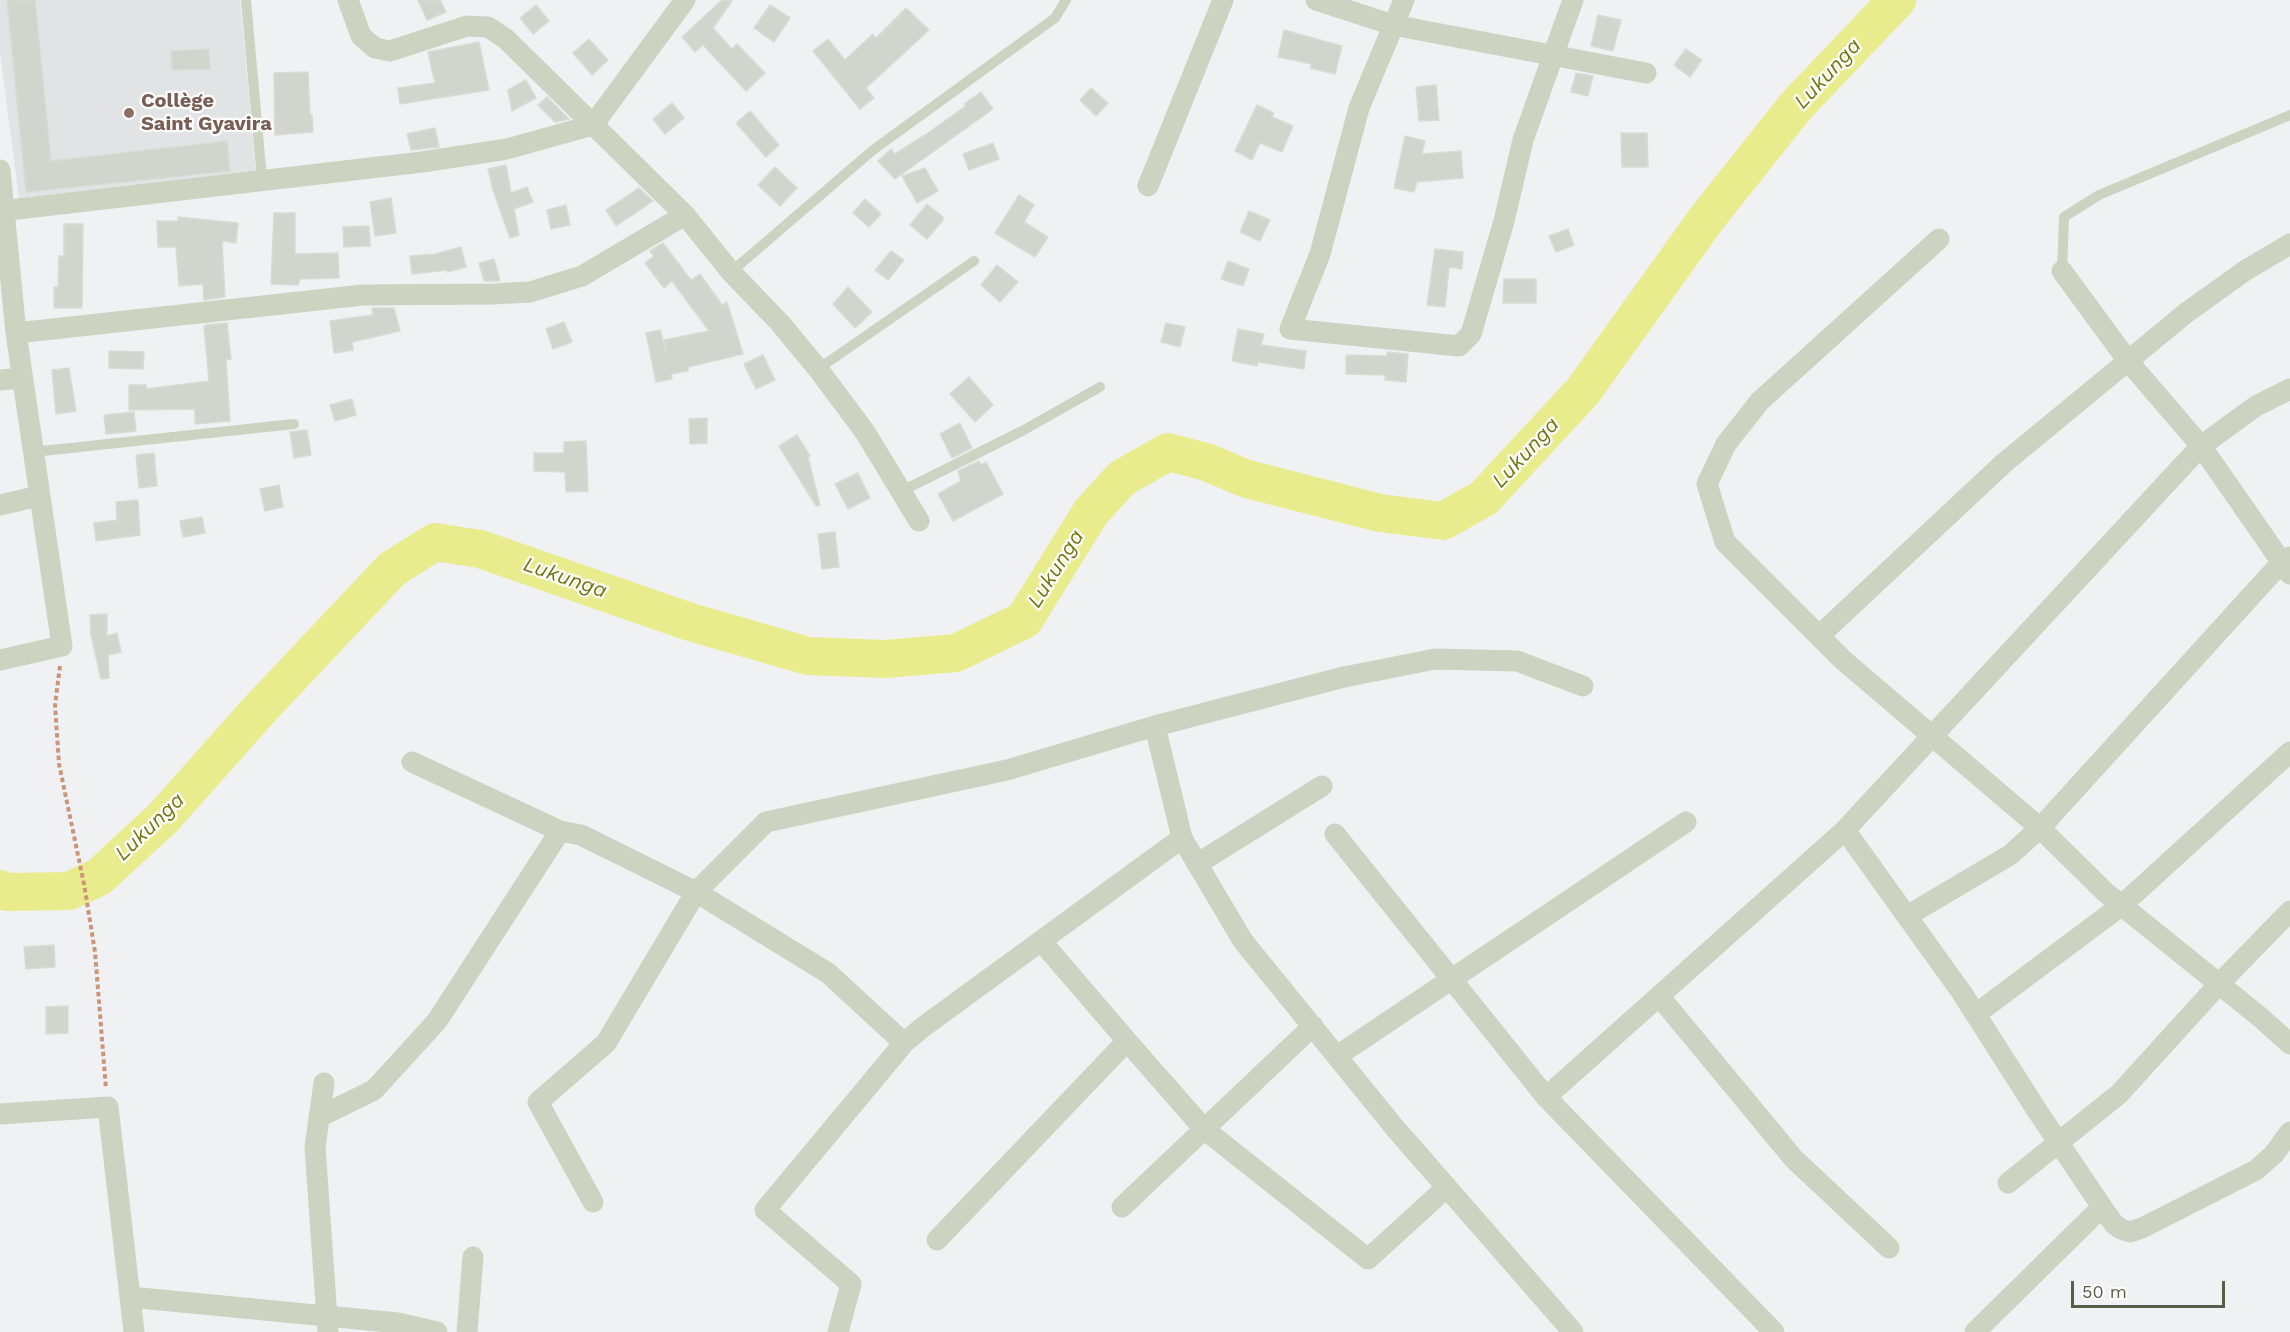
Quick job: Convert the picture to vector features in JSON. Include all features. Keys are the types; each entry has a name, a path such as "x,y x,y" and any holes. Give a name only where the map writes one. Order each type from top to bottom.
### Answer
{"street":[{"path":"348,0 362,36 375,48 390,51 467,26 488,27 506,39 685,215 731,272 780,323 865,432 919,521"},
{"path":"2,211 422,162 507,148 593,125 685,0"},
{"path":"1148,186 1223,0"},
{"path":"1316,0 1393,25 1646,74"},
{"path":"1404,0 1359,108 1320,254 1290,329 1459,346 1471,334 1523,140 1573,0"},
{"path":"0,170 2,211 16,333 62,646 0,660"},
{"path":"16,333 363,294 530,292 582,276 685,215"},
{"path":"1939,238 1761,401 1726,444 1707,484 1725,542 1843,660 2040,828 2122,905 2290,1044"},
{"path":"1819,636 2004,463 2186,313 2246,270 2290,244"},
{"path":"1907,916 2010,855 2040,828 2287,565 2201,446 2128,361 2062,271"},
{"path":"0,380 22,378"},
{"path":"1546,1097 1845,830 2201,446 2256,406 2290,389"},
{"path":"0,505 39,496"},
{"path":"593,1202 538,1102 606,1043 696,892 766,822 1007,770 1155,726 1344,677 1436,659 1517,661 1583,686"},
{"path":"1155,726 1182,838 1243,941 1395,1128 1573,1332"},
{"path":"1976,1014 2122,905 2290,752"},
{"path":"412,762 560,831 581,835 696,892 828,973 904,1043"},
{"path":"1197,864 1322,786"},
{"path":"1337,1056 1686,822"},
{"path":"1845,830 1976,1014 2102,1207 2114,1224 2121,1229 2130,1232 2142,1228 2256,1170 2274,1154 2290,1132"},
{"path":"319,1117 375,1090 437,1021 560,831"},
{"path":"1335,834 1546,1097 1774,1332"},
{"path":"838,1332 851,1284 765,1210 904,1043 1182,838"},
{"path":"2008,1184 2119,1094 2219,984 2290,911"},
{"path":"1042,942 1204,1129 1368,1259 1447,1187"},
{"path":"1659,996 1794,1159 1889,1248"},
{"path":"1122,1207 1313,1026"},
{"path":"937,1240 1126,1041"},
{"path":"324,1083 315,1147 327,1323"},
{"path":"0,1114 108,1107 134,1332"},
{"path":"1975,1332 2102,1207"},
{"path":"467,1332 473,1257"},
{"path":"130,1296 327,1323 398,1323 437,1332"}],"lane":[{"path":"246,0 262,179"},
{"path":"731,272 873,150 1055,18 1066,0"},
{"path":"2062,271 2064,217 2099,195 2290,116"},
{"path":"818,369 974,261"},
{"path":"902,491 1022,431 1100,387"},
{"path":"33,452 294,424"}],"path":[{"path":"62,646 55,705 59,764 84,884 95,952 108,1107"}],"shaded area":[{"name":"Collège Saint Gyavira","path":"0,0 240,0 256,173 19,198 0,53"}],"building":[{"path":"7,0 35,0 51,161 227,141 230,171 26,192"},
{"path":"418,0 440,0 446,12 427,20"},
{"path":"722,0 732,1 713,28 732,49 737,44 765,73 746,91 703,45 695,52 682,37"},
{"path":"536,5 549,21 533,34 520,18"},
{"path":"770,5 790,18 774,42 754,28"},
{"path":"906,8 929,30 866,88 874,98 860,109 813,51 828,39 845,60 873,34 876,38"},
{"path":"1598,15 1621,20 1613,51 1591,46"},
{"path":"1284,30 1342,46 1335,74 1310,68 1312,64 1278,57"},
{"path":"589,39 608,60 592,75 573,53"},
{"path":"479,42 489,90 400,104 398,88 435,83 428,52"},
{"path":"209,49 210,69 172,70 171,51"},
{"path":"1686,49 1702,60 1690,77 1674,65"},
{"path":"308,72 313,132 275,135 274,73"},
{"path":"1576,73 1593,76 1588,96 1571,92"},
{"path":"526,80 536,98 512,111 508,90"},
{"path":"1436,85 1439,120 1419,121 1416,87"},
{"path":"1091,88 1108,103 1096,116 1080,100"},
{"path":"981,92 993,109 895,179 878,161 891,149 895,154 925,135 966,106 964,104"},
{"path":"547,97 569,119 555,122 538,105"},
{"path":"672,103 684,118 665,134 653,119"},
{"path":"1257,105 1274,113 1272,117 1293,126 1282,152 1260,143 1252,160 1235,151"},
{"path":"750,111 779,145 766,157 736,123"},
{"path":"435,128 439,147 411,150 407,134"},
{"path":"1621,133 1647,133 1648,167 1622,167"},
{"path":"1405,136 1425,141 1422,154 1461,151 1463,178 1417,182 1414,192 1394,188"},
{"path":"993,143 999,159 969,170 963,154"},
{"path":"506,165 511,193 527,187 533,202 514,209 519,235 510,238 488,169"},
{"path":"775,167 797,188 780,206 758,185"},
{"path":"925,168 938,191 917,203 902,176"},
{"path":"639,188 653,201 616,226 606,210"},
{"path":"1019,195 1034,205 1024,222 1048,237 1035,257 995,233"},
{"path":"391,198 396,233 375,236 370,202"},
{"path":"865,199 881,214 869,227 853,213"},
{"path":"927,204 943,217 943,220 927,239 910,225"},
{"path":"566,205 570,225 551,229 547,210"},
{"path":"1249,211 1270,220 1260,241 1240,232"},
{"path":"274,213 295,213 295,254 338,253 339,278 300,279 298,285 271,284"},
{"path":"178,217 238,223 236,243 222,241 225,297 204,300 203,284 179,286 176,247 158,247 157,221 178,221"},
{"path":"64,224 83,224 82,308 54,308 54,287 58,287 59,256 64,256"},
{"path":"369,226 370,246 344,247 343,227"},
{"path":"1568,229 1574,245 1556,252 1549,236"},
{"path":"663,243 691,280 700,274 722,305 727,302 743,354 688,367 688,371 671,374 672,379 656,382 646,333 660,330 666,352 664,340 709,331 672,281 664,288 645,263 654,256 650,251"},
{"path":"461,247 466,267 447,272 447,270 412,274 410,256 435,254"},
{"path":"1435,249 1463,252 1462,269 1449,267 1445,307 1427,305"},
{"path":"891,251 904,260 888,280 875,270"},
{"path":"494,259 500,281 484,281 479,263"},
{"path":"1228,261 1249,269 1243,286 1221,279"},
{"path":"997,265 1018,282 1000,302 981,285"},
{"path":"1504,279 1536,279 1536,303 1503,303"},
{"path":"848,287 872,312 855,328 833,304"},
{"path":"372,308 394,308 400,331 352,342 353,350 334,353 330,321 373,315"},
{"path":"564,322 572,342 553,349 546,329"},
{"path":"227,323 231,359 226,360 230,421 195,424 195,409 129,410 129,385 146,385 146,389 209,381 204,327"},
{"path":"1166,323 1185,327 1180,347 1161,342"},
{"path":"1238,329 1264,334 1261,345 1306,351 1304,369 1258,362 1257,366 1232,361"},
{"path":"109,351 144,352 143,369 109,368"},
{"path":"1387,352 1408,354 1406,382 1385,380 1385,375 1346,374 1346,355 1387,356"},
{"path":"763,355 775,380 756,389 744,364"},
{"path":"69,368 76,411 56,414 52,370"},
{"path":"969,377 993,405 975,422 950,394"},
{"path":"352,399 356,415 335,421 330,405"},
{"path":"134,412 136,431 106,434 104,415"},
{"path":"707,418 707,443 690,444 689,419"},
{"path":"960,423 972,448 952,458 940,434"},
{"path":"307,430 311,455 294,458 290,432"},
{"path":"797,435 810,456 808,457 820,505 816,506 779,446"},
{"path":"586,441 588,491 566,492 565,472 534,471 534,453 564,453 564,442"},
{"path":"154,453 157,486 139,488 136,455"},
{"path":"979,461 981,465 986,462 1003,494 953,521 938,494 961,481 958,471"},
{"path":"858,473 870,498 848,509 835,484"},
{"path":"279,485 283,507 265,511 260,489"},
{"path":"138,500 140,535 96,541 94,523 117,520 116,502"},
{"path":"202,517 205,533 183,537 180,521"},
{"path":"835,532 839,567 822,569 818,534"},
{"path":"107,614 107,636 117,633 121,652 108,655 109,678 101,679 91,635 90,615"},
{"path":"54,945 55,967 26,969 24,947"},
{"path":"68,1006 68,1033 46,1034 46,1007"}],"waterway":[{"name":"Lukunga","path":"0,889 7,892 69,891 99,877 163,818 260,709 392,569 435,542 480,549 687,621 808,656 885,659 956,653 1024,620 1091,512 1122,478 1168,452 1206,462 1247,479 1380,513 1443,521 1484,498 1583,391 1707,218 1796,106 1897,0"}],"place":[{"name":"Collège Saint Gyavira","path":"129,113"}]}
